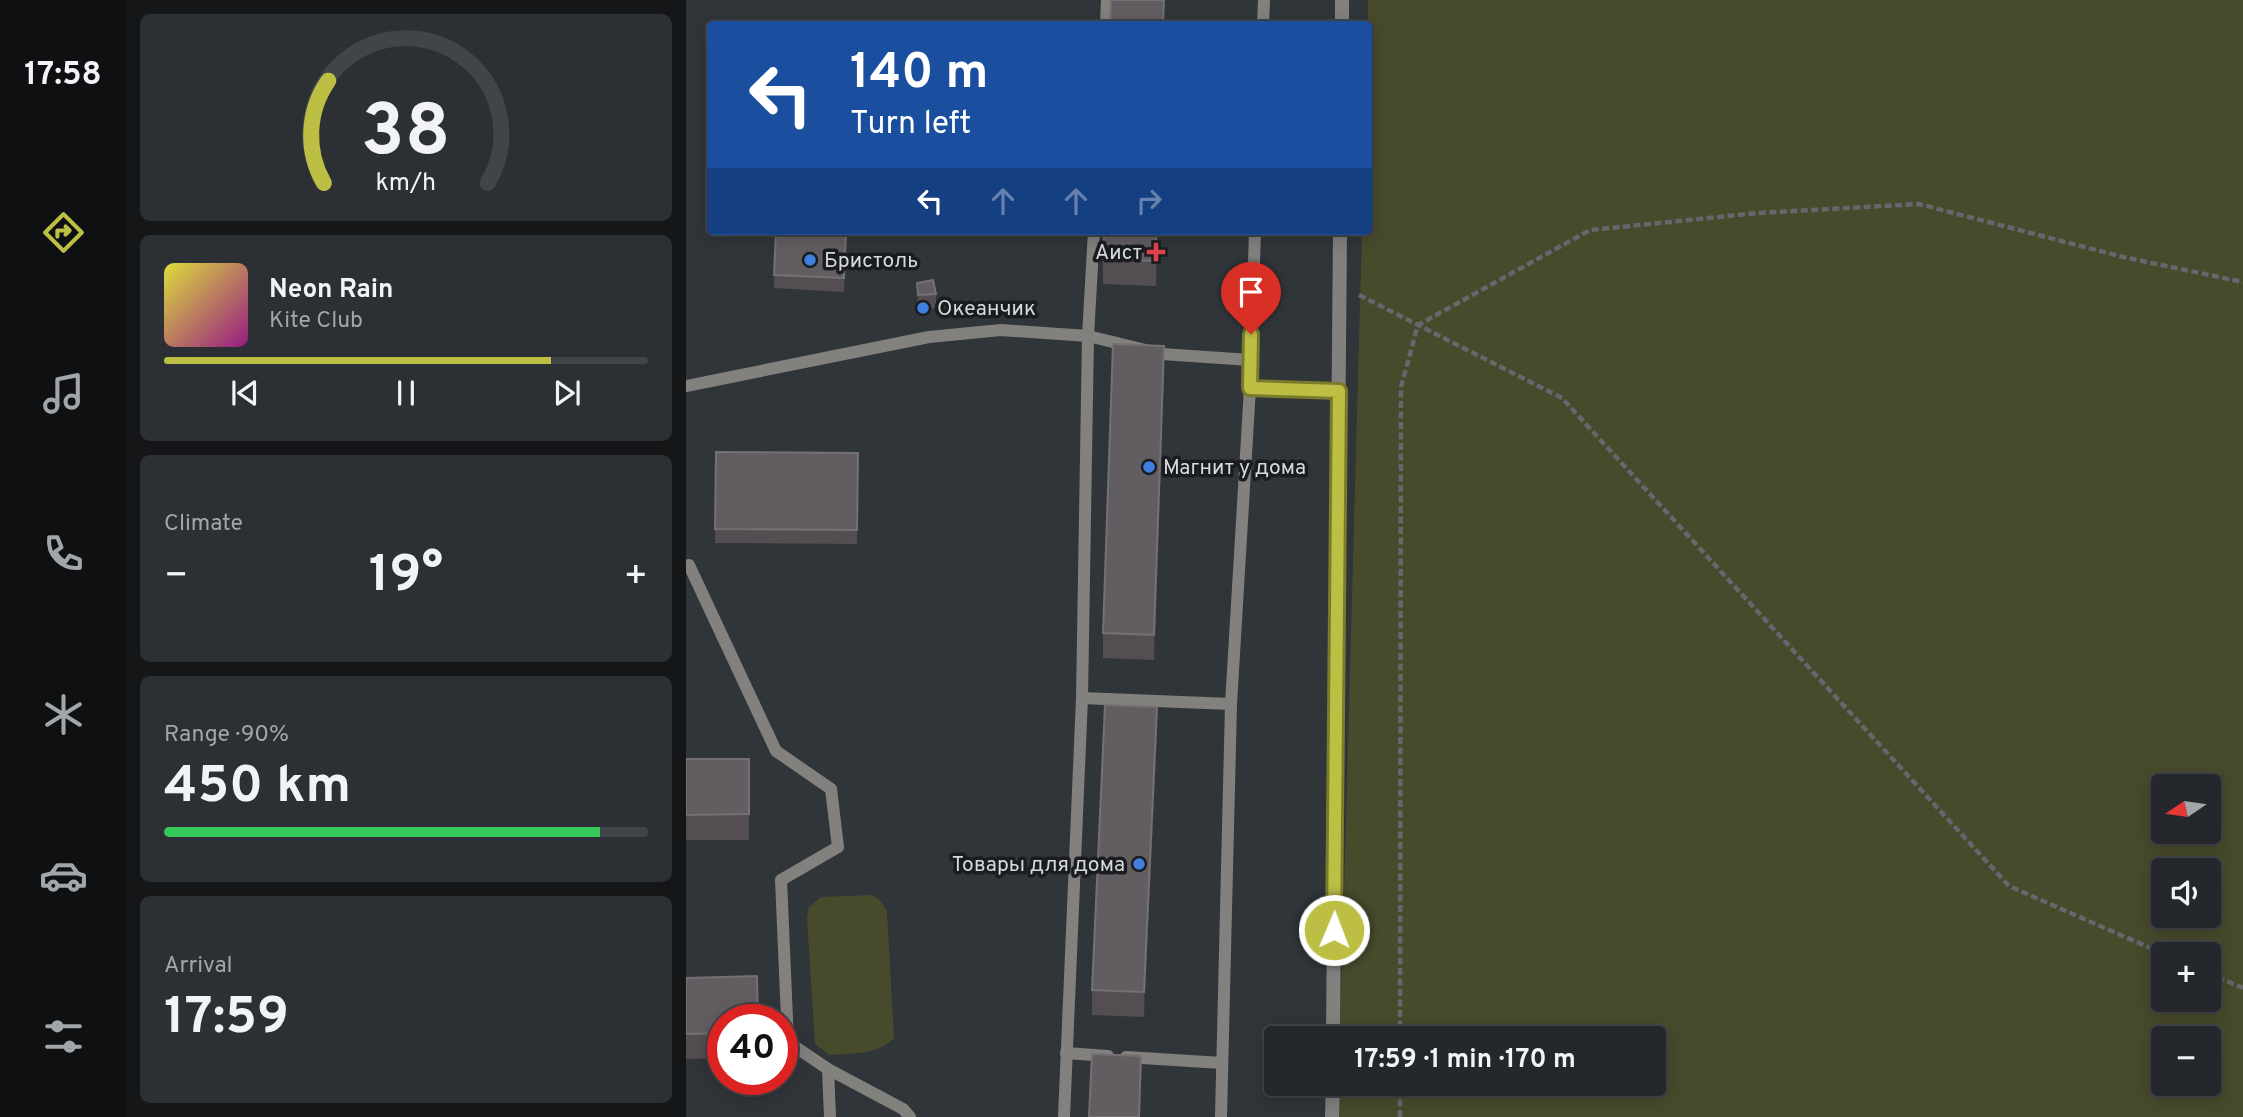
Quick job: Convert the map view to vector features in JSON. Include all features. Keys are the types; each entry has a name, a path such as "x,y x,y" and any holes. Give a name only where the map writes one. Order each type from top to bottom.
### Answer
{"street":[{"path":"1342,0 1342,21"},
{"path":"1333,1026 1340,235"},
{"path":"1332,1117 1333,1096"}],"lane":[{"path":"1106,21 1107,0"},
{"path":"1263,21 1264,0"},
{"path":"1064,1117 1082,698 1088,336 1094,235"},
{"path":"1221,1117 1231,704 1250,388 1255,235"},
{"path":"686,386 929,337 1001,330 1088,336 1162,354 1250,360"},
{"path":"1250,388 1339,391"},
{"path":"687,562 776,751 831,789 838,847 781,880 789,1042 828,1069 903,1109 910,1117"},
{"path":"1082,698 1231,704"},
{"path":"1066,1053 1222,1063"},
{"path":"828,1069 830,1117"}],"path":[{"path":"1400,1026 1401,387 1418,325 1590,230 1758,213 1919,204 2123,257 2243,282"},
{"path":"1340,285 1562,398 2009,886 2151,948"},
{"path":"2221,979 2243,988"},
{"path":"1400,1096 1400,1117"}],"green space":[{"path":"1368,0 2243,0 2243,1117 1338,1117 1339,1096 1666,1096 1666,1026 1340,1026 1362,235 1372,235 1372,21 1368,21"},
{"path":"871,895 879,899 887,911 894,1038 872,1051 829,1055 815,1044 807,919 809,907 821,897"}],"building":[{"path":"1111,0 1164,0 1163,21 1110,21"},
{"name":"Бристоль","path":"776,235 846,235 844,278 774,275"},
{"path":"1104,235 1156,235 1156,261 1103,259"},
{"path":"933,280 936,294 918,295 917,283"},
{"path":"1113,344 1164,346 1154,635 1103,633"},
{"path":"716,452 858,453 857,530 715,529"},
{"path":"1105,705 1157,707 1144,992 1092,990"},
{"path":"686,759 749,759 749,814 686,815"},
{"path":"757,976 758,1004 707,1004 707,1033 686,1034 686,978"},
{"path":"1092,1054 1141,1056 1139,1117 1089,1117"}],"place":[{"name":"Аист","path":"1156,252"},
{"name":"Бристоль","path":"810,260"},
{"name":"Океанчик","path":"923,308"},
{"name":"Магнит у дома","path":"1149,467"},
{"name":"Товары для дома","path":"1139,864"}],"route":[{"path":"1251,334 1250,388 1339,391 1334,930"}]}
